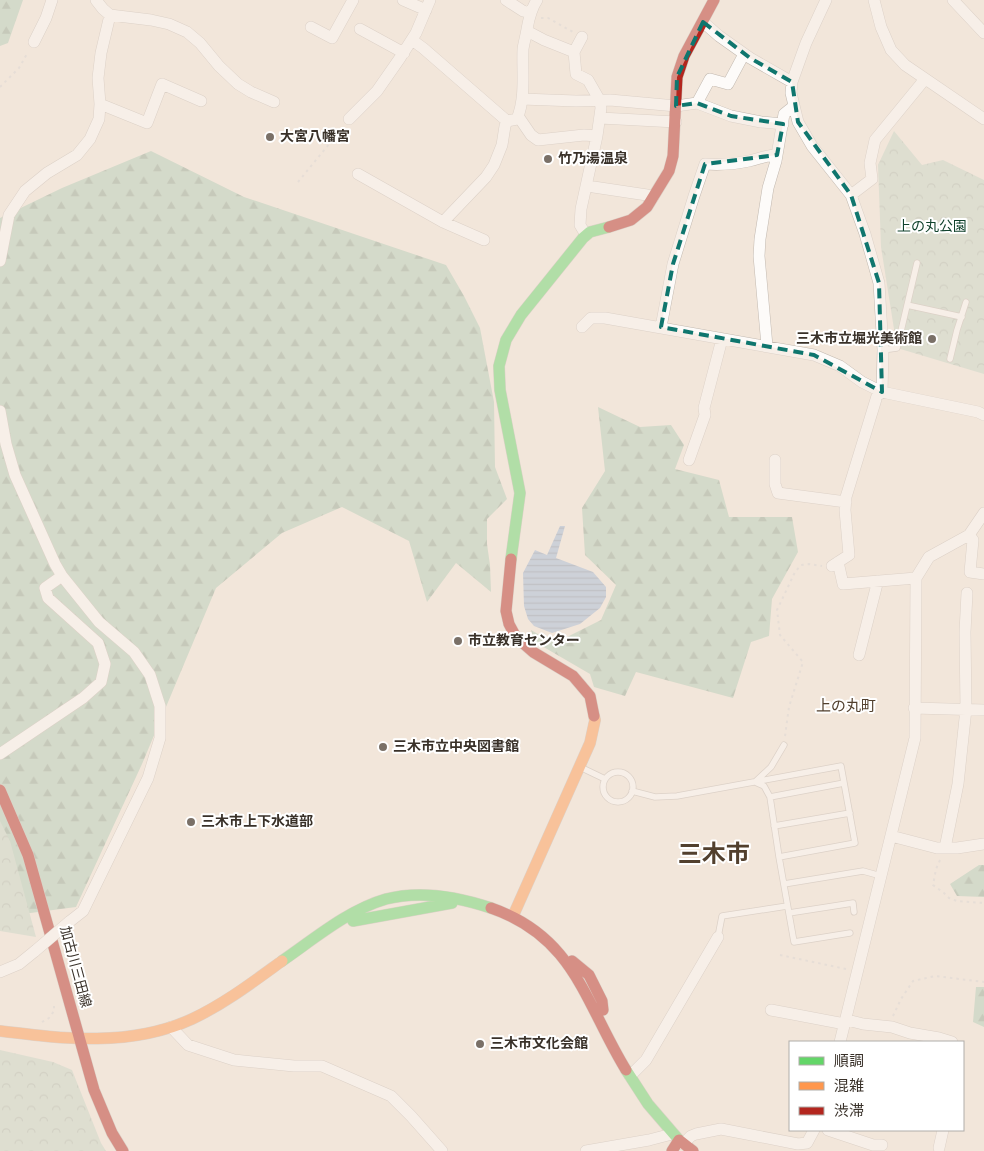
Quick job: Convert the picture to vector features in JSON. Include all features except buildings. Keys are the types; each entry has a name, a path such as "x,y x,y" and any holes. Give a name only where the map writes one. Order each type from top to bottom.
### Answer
{"street":[{"path":"34,42 46,18 52,0"},
{"path":"96,0 110,15 170,24 187,32 200,42 218,66 238,84 274,102"},
{"path":"311,27 332,38 353,0"},
{"path":"349,119 377,91 416,33 428,5 404,0"},
{"path":"506,0 530,15"},
{"path":"412,40 507,120 517,119 521,111 524,68 523,48 526,30 532,7 537,0"},
{"path":"513,916 580,767 590,743 595,720 590,696 573,676 533,652 516,637 509,624 506,611 508,583 520,492 500,390 499,366 506,340 521,315 583,238 590,232 631,220 647,208 669,171 673,156 676,122 677,77 684,56 714,0"},
{"path":"826,0 806,43 792,82 791,93 798,122 812,146 851,195 857,209 879,284 883,350 882,392 877,396 846,502 849,555 835,564 843,584 916,578"},
{"path":"874,0 881,27 891,50 905,65 984,119"},
{"path":"952,0 984,33"},
{"path":"0,261 9,215 25,191 47,173 77,156 90,139 99,119 98,78 101,53 110,15"},
{"path":"702,22 744,54 792,82"},
{"path":"360,29 404,53"},
{"path":"526,30 544,40 574,52"},
{"path":"582,37 574,52 576,74 588,80 600,101 597,136 581,209 580,225 586,235"},
{"path":"697,104 710,79 728,84 744,54"},
{"path":"851,195 872,179 870,163 875,140 925,79"},
{"path":"100,104 147,123 162,84 201,101"},
{"path":"522,99 600,101 676,106 697,104 731,116 783,124"},
{"path":"638,103 638,120"},
{"path":"767,346 759,247 768,188 777,155 784,114 794,106"},
{"path":"518,116 531,135 538,140 584,135 597,136"},
{"path":"600,118 676,122"},
{"path":"443,222 494,165 502,145 507,120"},
{"path":"661,328 673,264 705,164 749,161 767,155 777,155"},
{"path":"358,174 443,222 484,240"},
{"path":"586,186 653,197"},
{"path":"582,328 591,318 605,318 814,355 840,366 862,382 882,392 978,412 984,415"},
{"path":"689,460 705,415 704,408 722,339"},
{"path":"0,411 14,475 55,564 62,576 99,622 134,652 150,675 160,706 160,738 148,778 83,912 19,964 0,972"},
{"path":"775,460 775,484 778,493 846,502"},
{"path":"840,1041 914,738 916,578 929,557 969,535 984,513"},
{"path":"969,535 973,540 970,572 984,574"},
{"path":"0,754 83,698 101,682 106,664 98,643 48,598 45,588 62,576"},
{"path":"859,655 877,581"},
{"path":"945,848 958,784 966,709 965,632 967,593"},
{"path":"914,708 984,710"},
{"name":"加古川三田線","path":"0,790 28,855 94,1090 112,1133 122,1151"},
{"path":"891,836 937,848 957,848 984,844"},
{"path":"0,1031 79,1040 135,1035 171,1027 227,999 335,924 365,908 388,899 415,895 445,896 469,901 513,916 546,938 574,973 608,1039 630,1076 655,1112 678,1139 694,1151"},
{"path":"630,1076 646,1060 718,937"},
{"path":"771,1010 846,1022 889,1026 910,1033 949,1041"},
{"path":"171,1027 188,1045 234,1060 294,1066 322,1066 391,1096 442,1151"},
{"path":"586,1151 649,1140 678,1139 721,1129 798,1144 807,1143 813,1131"},
{"path":"831,1131 873,1145 882,1145"},
{"path":"939,1148 943,1131"},
{"path":"672,1151 678,1139"}],"lane":[{"path":"883,350 897,348 917,263"},
{"path":"950,359 966,302"},
{"path":"907,305 962,317"},
{"path":"755,782 771,767 784,745"},
{"path":"632,791 655,797 677,796 841,766 855,843 779,857"},
{"path":"580,767 605,779"},
{"path":"624,773 630,778 632,784 632,791 629,797 623,801 616,802 609,799 604,793 605,779 610,774 624,773"},
{"path":"755,782 764,786 770,797 794,942 850,933"},
{"path":"770,797 844,783"},
{"path":"774,826 850,813"},
{"path":"784,884 863,871 881,876"},
{"path":"789,913 853,903 854,912"},
{"path":"718,937 722,916 788,906"}],"path":[{"path":"530,15 548,18 582,37"},
{"path":"0,87 19,68 34,42"},
{"path":"298,182 349,119"},
{"path":"784,745 789,707 803,662 780,635 777,610 795,572 801,566 809,564 835,564"},
{"path":"936,869 933,886 949,898 957,901 984,903"},
{"path":"780,956 857,972"},
{"path":"889,1026 901,999 913,981 935,976 984,982"}],"highlighted area":[{"path":"703,22 750,58 792,82 798,122 851,195 879,283 882,392 814,355 661,327 673,264 705,164 777,155 783,124 731,116 697,103 676,106 677,77"}],"green space":[{"path":"0,0 23,0 8,43 0,46"},
{"name":"上の丸公園","path":"894,131 922,165 943,160 984,180 984,374 897,348 881,247 878,165"},
{"path":"151,151 244,197 446,265 480,328 494,402 495,467 507,499 487,519 491,592 456,563 427,602 409,541 342,507 282,533 216,588 142,764 76,907 0,917 0,218 62,188"},
{"path":"598,407 640,427 671,425 684,445 675,469 719,480 729,517 792,517 798,552 772,599 769,636 751,642 733,698 636,672 625,696 594,687 590,674 535,642 531,630 548,640 567,637 601,620 616,585 585,555 582,508 605,471"},
{"path":"0,821 10,841 36,937 0,931"},
{"path":"979,865 984,865 984,897 957,896 950,884"},
{"path":"976,987 984,987 984,1027 973,1022"},
{"path":"0,1050 53,1062 72,1070 101,1143 106,1151 0,1151"}],"water":[{"path":"560,526 565,526 556,558 593,572 606,587 606,597 600,608 580,624 552,633 534,626 528,619 524,606 523,573 535,550 547,555"}],"traffic: fast":[{"path":"511,559 520,493 500,390 499,366 506,340 521,315 583,238 590,232 609,227"},
{"path":"282,961 358,910 386,899 413,895 439,896 491,908"},
{"path":"353,921 452,903"},
{"path":"626,1070 648,1104 679,1140"}],"traffic: slow":[{"path":"513,916 590,743 595,720 594,716"},
{"path":"0,1031 73,1038 122,1037 145,1034 169,1028 204,1013 282,961"}],"traffic: jam":[{"path":"609,227 631,220 647,207 669,171 673,156 677,77 684,56 714,0"},
{"path":"511,559 506,611 509,624 516,637 533,652 573,676 590,696 594,716"},
{"path":"0,790 28,855 94,1090 112,1133 123,1151"},
{"path":"491,908 519,921 542,936 560,954 575,975 626,1070"},
{"path":"572,961 589,975 602,1001 603,1010"},
{"path":"672,1151 679,1140 693,1151"}],"place":[{"name":"大宮八幡宮","path":"270,137"},
{"name":"竹乃湯温泉","path":"548,159"},
{"name":"三木市立堀光美術館","path":"932,339"},
{"name":"市立教育センター","path":"458,641"},
{"name":"三木市立中央図書館","path":"383,747"},
{"name":"三木市上下水道部","path":"191,822"},
{"name":"三木市文化会館","path":"480,1044"}],"district":[{"name":"上の丸町","path":"846,706"},
{"name":"三木市","path":"714,854"}]}
